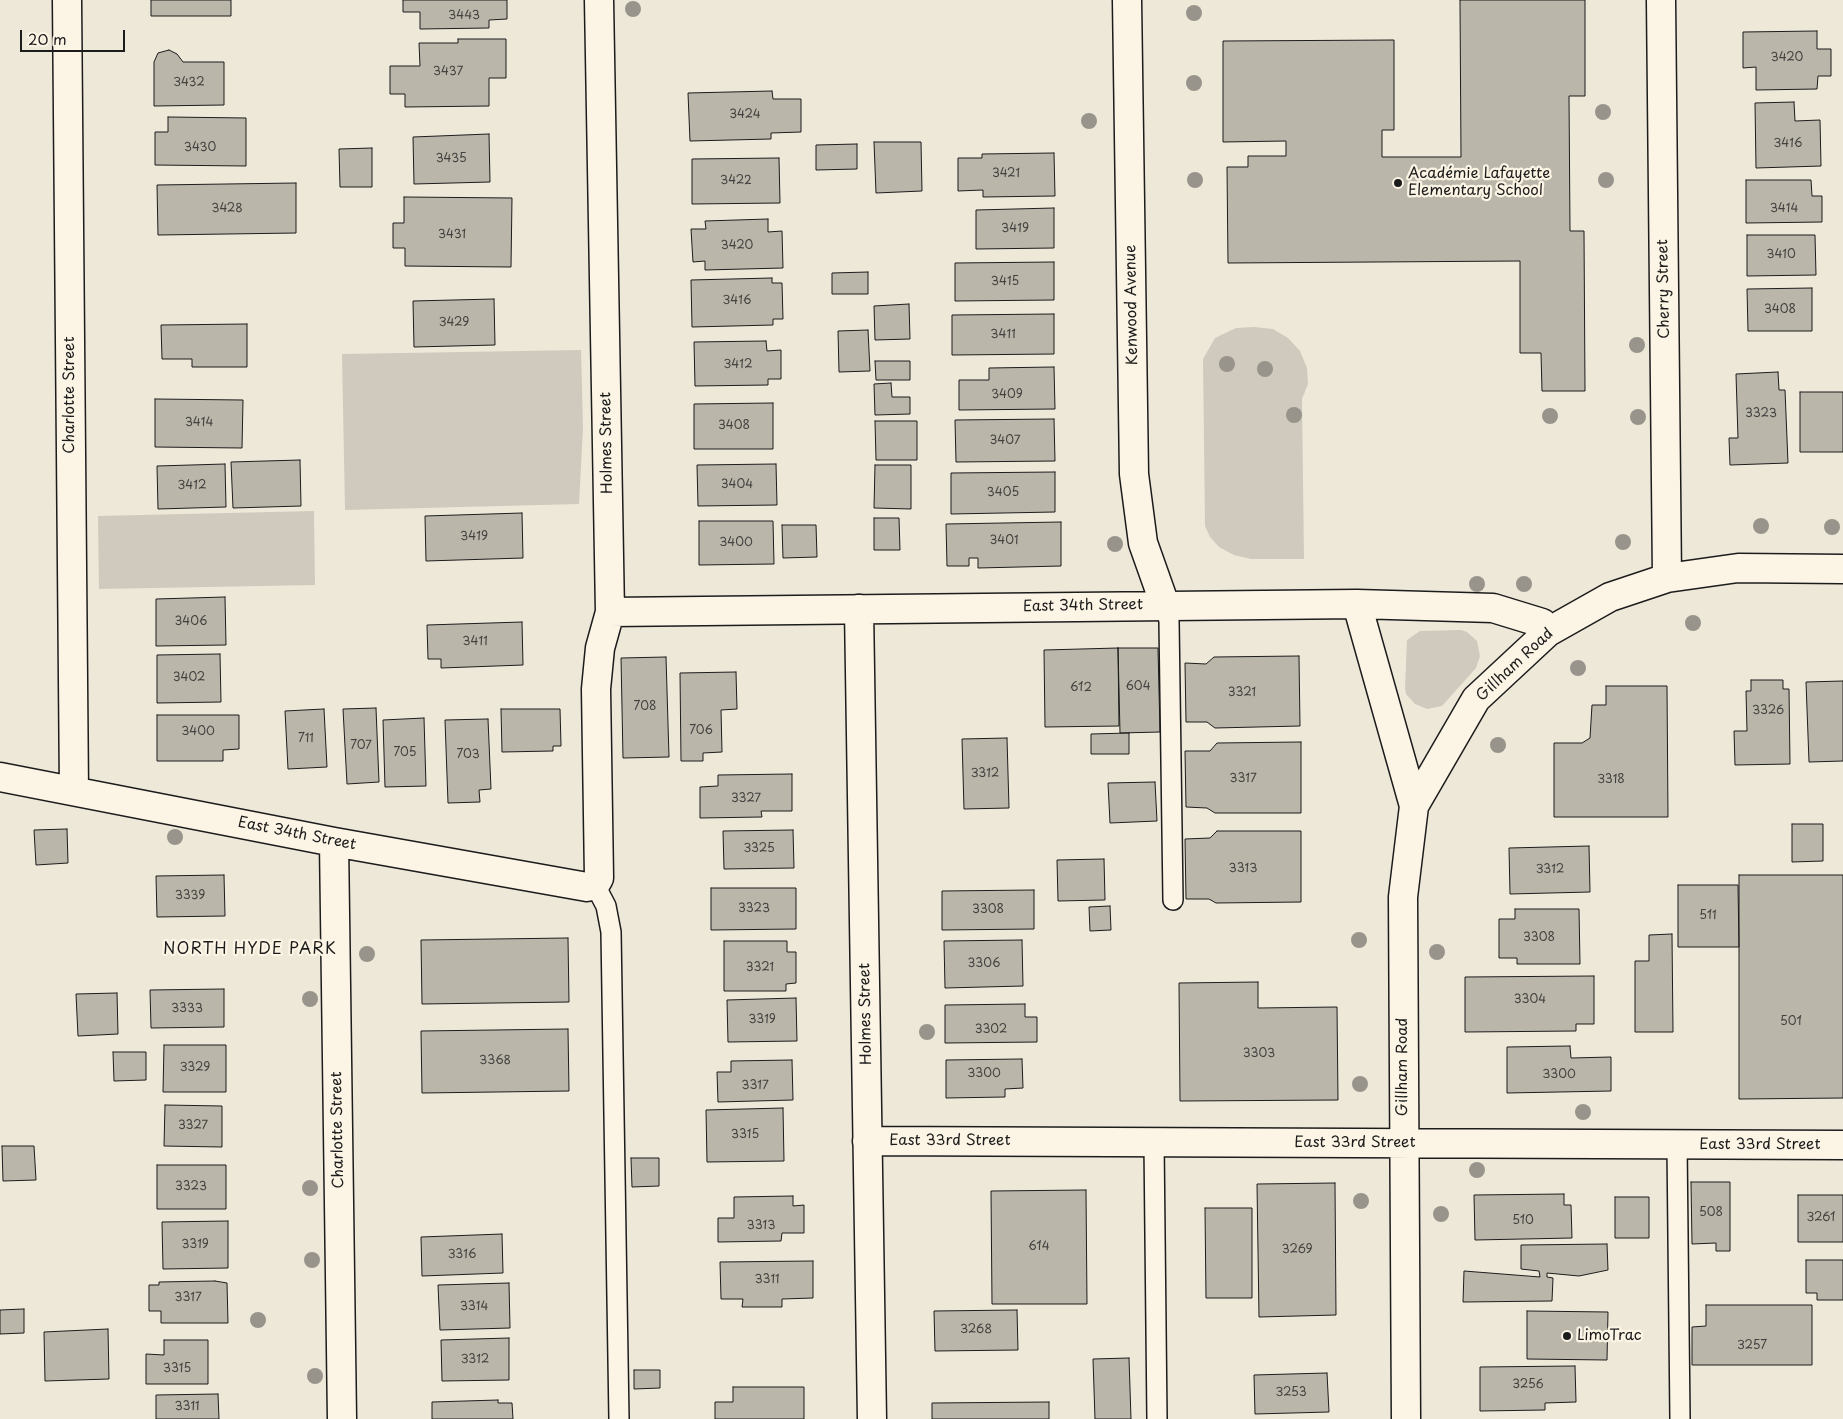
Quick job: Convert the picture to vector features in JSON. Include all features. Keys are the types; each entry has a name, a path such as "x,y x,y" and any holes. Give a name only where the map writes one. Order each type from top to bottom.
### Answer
{"street":[{"name":"Charlotte Street","path":"67,0 74,791"},
{"name":"Holmes Street","path":"595,885 599,878 596,688 600,648 610,612 599,0"},
{"name":"Kenwood Avenue","path":"1127,0 1134,474 1143,543 1165,605"},
{"name":"Cherry Street","path":"1661,0 1667,578"},
{"name":"Gillham Road","path":"1414,806 1476,699 1548,632 1610,597 1667,578 1738,568 1843,569"},
{"name":"East 34th Street","path":"610,612 1357,604 1493,608 1542,622 1548,632"},
{"name":"Gillham Road","path":"1357,604 1414,806 1403,897 1406,1419"},
{"name":"Holmes Street","path":"859,609 872,1419"},
{"name":"East 34th Street","path":"0,776 334,842 587,887 595,885"},
{"name":"Charlotte Street","path":"334,842 342,1419"},
{"name":"East 33rd Street","path":"868,1141 1843,1145"}],"lane":[{"path":"1165,605 1169,621 1173,900"},
{"path":"595,885 606,906 610,932 619,1419"},
{"path":"1154,1142 1157,1419"},
{"path":"1677,1144 1680,1419"}],"shaded area":[{"path":"1236,328 1273,329 1288,338 1300,351 1307,368 1308,384 1302,399 1304,559 1251,559 1234,555 1219,547 1210,537 1205,526 1203,359 1215,338"},
{"path":"581,350 583,428 579,504 345,510 342,354"},
{"path":"314,511 315,585 99,589 98,516"},
{"path":"1461,630 1467,632 1477,641 1480,656 1476,668 1442,706 1427,709 1415,704 1406,694 1405,688 1407,640 1420,631"}],"building":[{"path":"151,0 231,0 231,16 151,16"},
{"path":"403,0 507,0 507,19 489,20 489,28 420,29 420,12 403,12"},
{"name":"Académie Lafayette Elementary School","path":"1460,0 1585,0 1585,96 1569,96 1570,231 1584,231 1585,391 1542,391 1541,353 1520,353 1520,261 1228,263 1227,167 1248,167 1248,156 1286,156 1286,141 1223,142 1223,41 1394,40 1394,130 1382,130 1382,157 1461,157"},
{"path":"1817,31 1817,49 1831,49 1831,76 1818,76 1817,89 1756,90 1756,67 1743,68 1743,32"},
{"path":"458,39 506,39 506,78 489,78 489,106 405,107 405,94 390,94 390,66 420,66 419,43 458,43"},
{"path":"169,50 177,54 183,62 224,62 224,105 154,106 154,62 158,53"},
{"path":"772,91 773,99 801,99 801,132 771,133 771,139 690,141 688,93"},
{"path":"1794,102 1795,121 1820,120 1821,166 1756,168 1755,103"},
{"path":"168,117 246,118 246,166 155,165 155,132 168,132"},
{"path":"489,134 490,182 414,184 413,137"},
{"path":"874,142 921,142 922,191 876,193"},
{"path":"857,144 857,169 816,170 816,145"},
{"path":"372,148 372,187 340,187 339,149"},
{"path":"1054,153 1055,196 983,197 983,190 958,191 958,158 982,158 982,154"},
{"path":"779,158 780,203 692,204 692,159"},
{"path":"1746,180 1811,180 1812,196 1822,196 1822,222 1746,223"},
{"path":"296,183 296,233 158,235 157,185"},
{"path":"404,197 512,198 511,267 405,266 405,248 393,248 393,223 404,223"},
{"path":"1054,208 1054,248 976,249 976,210"},
{"path":"768,219 768,232 782,231 783,268 705,270 705,261 693,262 691,229 706,229 705,221"},
{"path":"1747,235 1815,235 1816,275 1747,276"},
{"path":"1054,262 1054,300 955,301 955,263"},
{"path":"868,272 868,294 832,294 832,273"},
{"path":"772,278 772,283 782,283 783,319 773,319 773,325 692,327 691,280"},
{"path":"1812,288 1812,331 1748,331 1747,289"},
{"path":"494,299 495,345 414,347 413,301"},
{"path":"909,304 910,339 875,340 874,306"},
{"path":"1054,314 1054,354 952,355 952,315"},
{"path":"247,324 247,367 192,367 192,359 162,359 161,325"},
{"path":"868,330 870,371 839,372 838,331"},
{"path":"766,341 767,351 781,350 781,379 768,379 768,385 695,386 694,342"},
{"path":"875,361 910,361 910,380 876,380"},
{"path":"1054,367 1055,409 959,410 959,380 989,380 989,368"},
{"path":"1778,372 1779,390 1785,390 1788,463 1730,465 1729,438 1738,438 1736,374"},
{"path":"891,383 892,397 910,397 910,414 875,415 874,384"},
{"path":"1800,392 1843,392 1843,452 1800,452"},
{"path":"155,399 243,400 242,448 155,447"},
{"path":"773,403 773,449 694,449 694,404"},
{"path":"1054,419 1055,461 956,462 955,420"},
{"path":"875,421 917,421 917,460 876,460"},
{"path":"300,460 301,506 233,508 231,462"},
{"path":"225,464 226,507 158,509 157,466"},
{"path":"776,464 777,505 698,506 697,465"},
{"path":"875,465 911,465 911,509 874,508"},
{"path":"1055,472 1055,512 951,514 951,473"},
{"path":"522,513 523,558 426,561 425,516"},
{"path":"874,518 899,518 900,550 874,550"},
{"path":"699,521 773,521 774,564 699,565"},
{"path":"1061,522 1061,566 978,568 978,558 969,558 969,566 947,566 946,524"},
{"path":"782,525 816,525 817,557 783,558"},
{"path":"225,597 226,645 156,646 156,599"},
{"path":"522,622 523,665 441,668 441,659 428,659 427,625"},
{"path":"1118,648 1158,648 1160,732 1120,733"},
{"path":"1118,648 1119,726 1045,727 1044,650"},
{"path":"220,654 221,702 157,703 157,655"},
{"path":"1299,656 1300,726 1215,728 1207,722 1186,722 1185,663 1206,664 1214,657"},
{"path":"666,657 669,757 623,758 621,658"},
{"path":"736,672 737,709 721,710 722,752 703,753 703,761 681,761 680,673"},
{"path":"1751,680 1783,680 1783,689 1789,689 1790,764 1735,765 1734,731 1747,731 1746,691 1751,691"},
{"path":"1843,681 1843,761 1809,762 1806,682"},
{"path":"1606,686 1667,686 1668,817 1554,817 1554,743 1582,743 1590,738 1592,705 1606,705"},
{"path":"376,708 379,782 347,784 343,709"},
{"path":"324,709 327,767 288,769 285,711"},
{"path":"501,709 560,709 561,746 553,746 553,751 502,752"},
{"path":"157,715 239,715 239,749 223,750 223,761 157,761"},
{"path":"424,718 426,786 385,787 383,720"},
{"path":"488,719 491,789 479,790 480,802 448,803 445,720"},
{"path":"1129,733 1129,754 1091,754 1091,734"},
{"path":"1007,738 1009,808 964,809 962,739"},
{"path":"1301,742 1301,813 1215,813 1207,808 1186,807 1185,751 1210,751 1217,743"},
{"path":"792,774 792,811 761,811 762,817 700,818 700,787 718,786 718,775"},
{"path":"1155,782 1157,821 1110,823 1108,783"},
{"path":"1792,824 1823,824 1823,861 1792,862"},
{"path":"67,829 68,863 36,865 34,830"},
{"path":"793,830 794,868 724,869 723,831"},
{"path":"1217,831 1301,831 1301,902 1216,903 1209,899 1186,899 1185,839 1210,838"},
{"path":"1589,846 1590,892 1510,894 1509,848"},
{"path":"1104,859 1105,900 1058,901 1057,860"},
{"path":"224,875 225,916 157,917 156,876"},
{"path":"1739,875 1843,875 1843,1098 1739,1099"},
{"path":"1678,885 1738,885 1739,947 1678,947"},
{"path":"711,888 796,888 796,929 711,930"},
{"path":"1034,890 1034,929 942,930 942,891"},
{"path":"1110,906 1111,930 1090,931 1089,907"},
{"path":"1515,909 1579,909 1580,964 1517,964 1517,958 1499,958 1499,919 1515,919"},
{"path":"1672,934 1673,1032 1635,1032 1635,961 1649,961 1649,935"},
{"path":"568,938 569,1002 422,1004 421,940"},
{"path":"1022,940 1023,986 945,988 944,941"},
{"path":"724,941 787,941 787,952 796,952 796,983 786,984 786,991 724,991"},
{"path":"1594,976 1594,1024 1576,1024 1576,1031 1465,1032 1465,977"},
{"path":"1258,982 1258,1008 1337,1007 1338,1100 1180,1101 1179,983"},
{"path":"224,989 224,1027 151,1028 150,990"},
{"path":"117,993 118,1034 78,1036 76,994"},
{"path":"796,998 797,1041 728,1042 727,1000"},
{"path":"1025,1004 1025,1017 1037,1017 1037,1042 945,1043 945,1005"},
{"path":"568,1029 569,1091 422,1093 421,1031"},
{"path":"164,1045 226,1045 226,1092 163,1092"},
{"path":"1570,1046 1571,1058 1611,1057 1611,1091 1507,1093 1507,1047"},
{"path":"113,1052 146,1052 146,1080 114,1081"},
{"path":"1022,1059 1023,1088 1005,1089 1005,1097 946,1098 946,1060"},
{"path":"792,1060 793,1100 718,1102 717,1072 731,1072 731,1061"},
{"path":"165,1105 222,1106 222,1147 164,1146"},
{"path":"783,1108 784,1161 707,1162 706,1110"},
{"path":"2,1146 34,1146 36,1180 3,1181"},
{"path":"631,1158 659,1158 659,1186 632,1187"},
{"path":"157,1165 226,1165 226,1209 157,1209"},
{"path":"1691,1182 1730,1182 1730,1251 1716,1251 1716,1243 1692,1244"},
{"path":"1335,1183 1336,1315 1259,1317 1257,1184"},
{"path":"1086,1190 1087,1304 992,1304 991,1191"},
{"path":"1564,1194 1564,1205 1571,1205 1572,1238 1475,1240 1474,1195"},
{"path":"1798,1195 1843,1195 1843,1242 1798,1242"},
{"path":"793,1196 793,1206 804,1205 804,1233 782,1233 781,1241 718,1242 718,1218 734,1218 734,1197"},
{"path":"1615,1197 1649,1197 1649,1238 1615,1238"},
{"path":"1205,1208 1252,1208 1252,1298 1206,1298"},
{"path":"228,1221 228,1268 163,1269 162,1222"},
{"path":"502,1234 503,1273 422,1276 421,1237"},
{"path":"1607,1244 1608,1270 1579,1276 1547,1273 1547,1277 1553,1278 1552,1301 1463,1302 1464,1271 1540,1277 1539,1271 1521,1269 1521,1245"},
{"path":"1806,1260 1843,1260 1843,1300 1817,1300 1817,1293 1806,1293"},
{"path":"813,1261 813,1298 782,1299 782,1307 742,1307 743,1299 721,1299 720,1262"},
{"path":"215,1281 227,1283 228,1323 161,1323 161,1311 149,1311 149,1285 159,1285 159,1282"},
{"path":"509,1283 510,1328 440,1330 438,1285"},
{"path":"1706,1305 1812,1305 1812,1365 1692,1365 1692,1327 1706,1326"},
{"path":"24,1309 24,1333 0,1334 0,1310"},
{"path":"1017,1310 1018,1350 935,1351 934,1311"},
{"name":"LimoTrac","path":"1527,1311 1608,1312 1607,1360 1527,1359"},
{"path":"108,1329 109,1379 45,1381 44,1332"},
{"path":"509,1338 509,1380 442,1381 441,1340"},
{"path":"164,1340 208,1340 208,1384 146,1384 146,1354 164,1355"},
{"path":"1129,1358 1131,1419 1095,1419 1093,1359"},
{"path":"1575,1366 1576,1402 1545,1403 1545,1410 1480,1411 1480,1367"},
{"path":"634,1370 660,1370 660,1388 634,1389"},
{"path":"1327,1373 1329,1412 1255,1414 1254,1375"},
{"path":"733,1387 804,1387 804,1419 715,1419 715,1402 733,1402"},
{"path":"218,1394 219,1419 156,1419 156,1395"},
{"path":"498,1400 498,1403 512,1403 513,1419 432,1419 432,1402"},
{"path":"1049,1402 1049,1419 932,1419 932,1403"}],"place":[{"name":"Académie Lafayette Elementary School","path":"1398,183"},
{"name":"LimoTrac","path":"1567,1336"}],"district":[{"name":"NORTH HYDE PARK","path":"250,950"}]}
